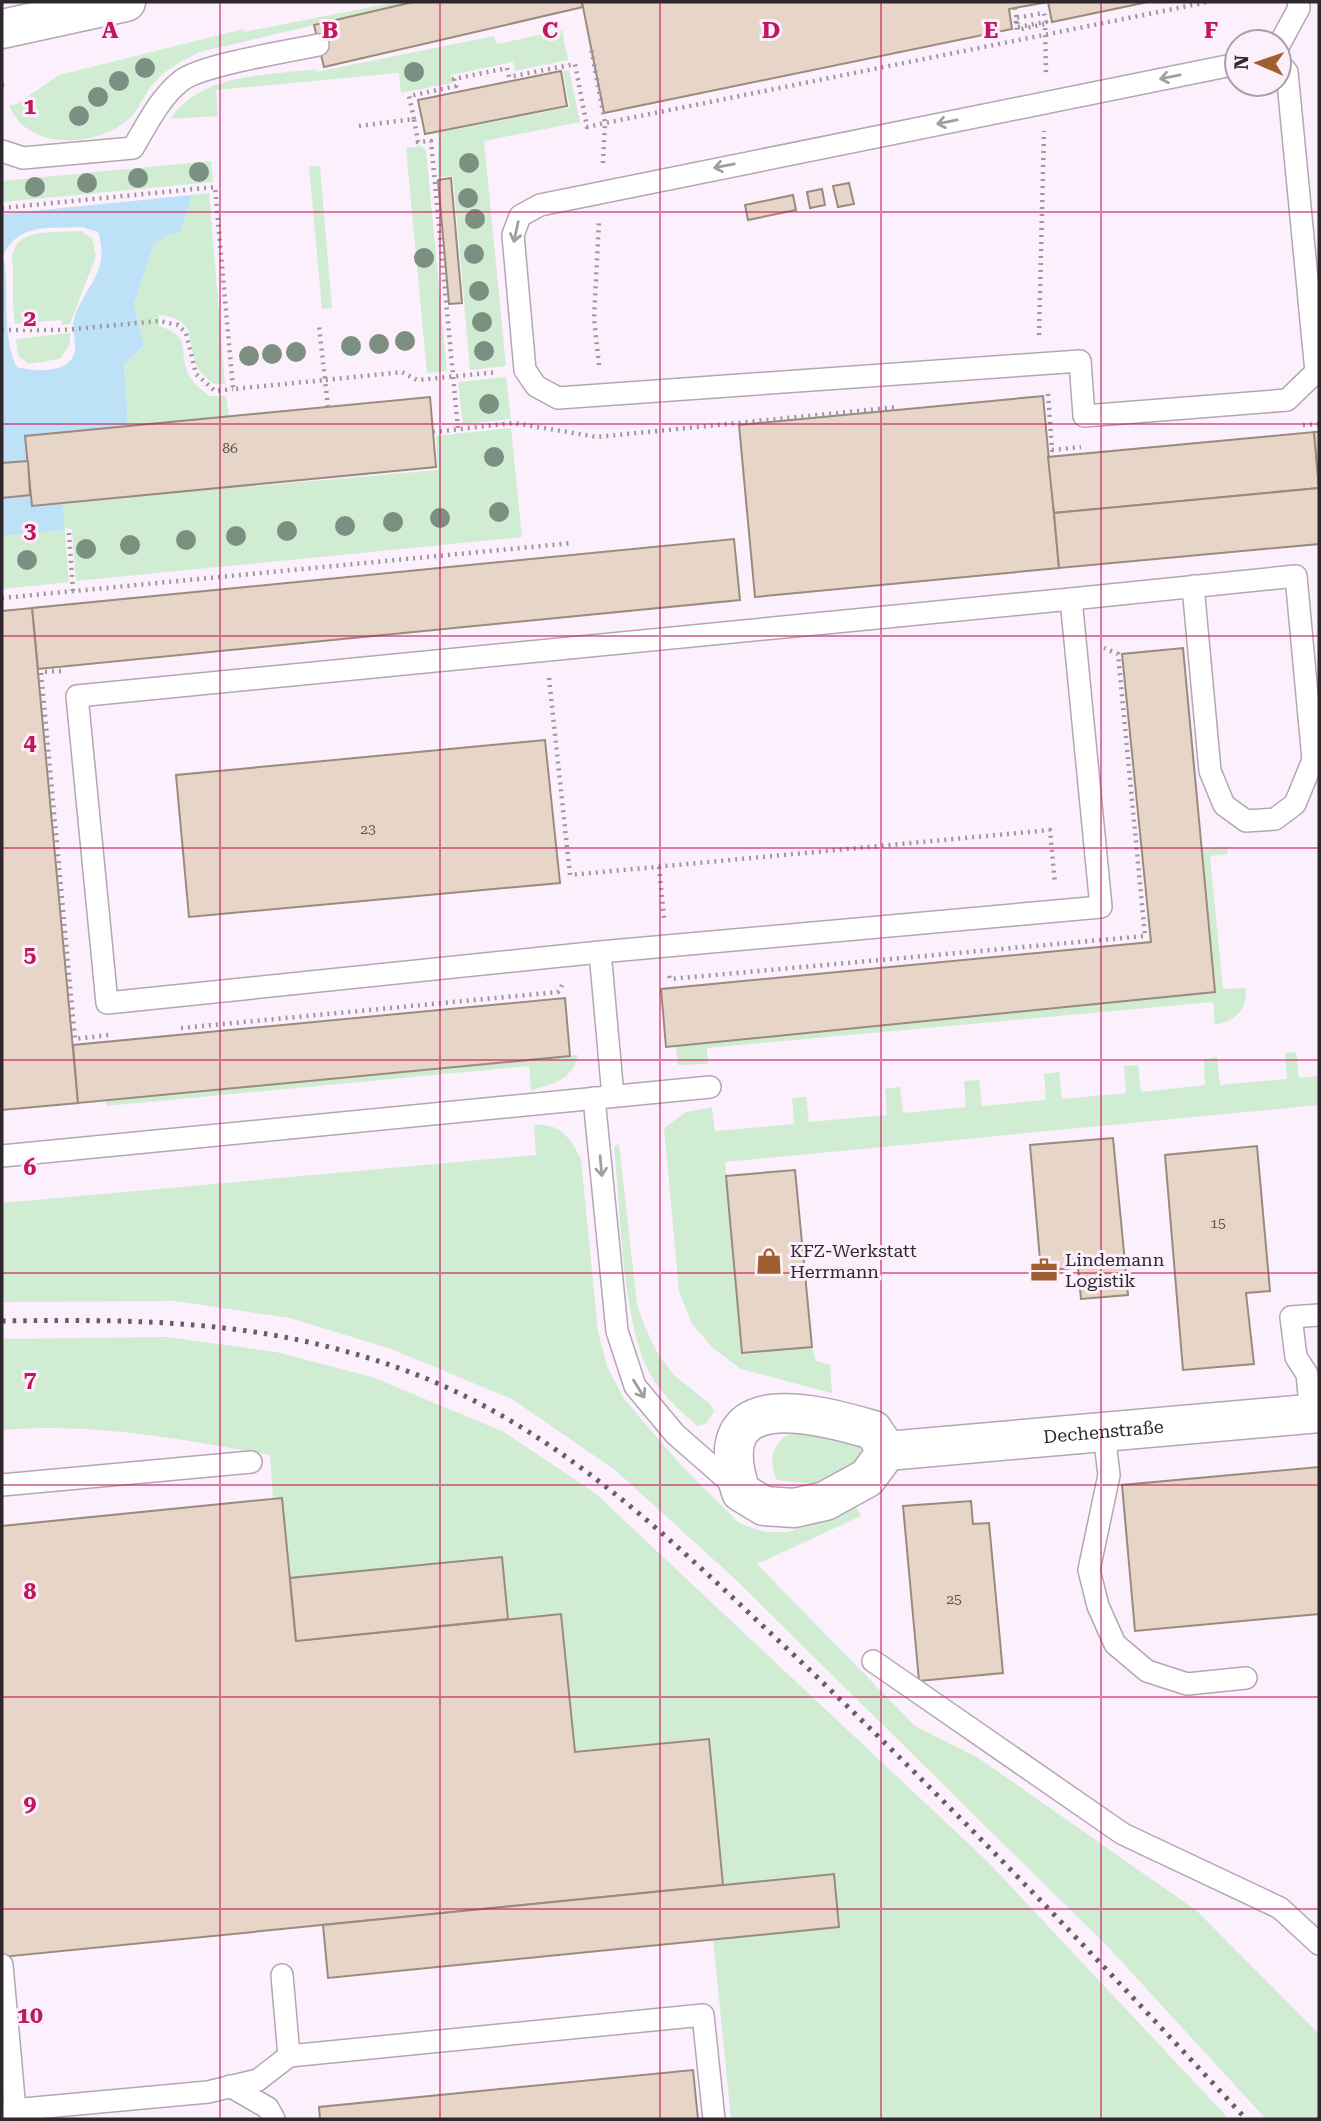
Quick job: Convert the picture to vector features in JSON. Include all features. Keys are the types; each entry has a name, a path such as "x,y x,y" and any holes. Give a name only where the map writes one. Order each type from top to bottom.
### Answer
{"street":[{"path":"2,29 126,2"},
{"path":"780,1411 825,1416 873,1430 887,1451 867,1478 825,1501 794,1508 764,1506 741,1492 731,1464 737,1434 753,1419 780,1411"},
{"name":"Dechenstraße","path":"887,1451 1315,1414"}],"lane":[{"path":"1288,28 1299,8 1298,2"},
{"path":"2,151 23,158 133,148 154,113 181,79 236,62 318,45"},
{"path":"1223,67 540,205 520,216 513,235 525,370 536,386 558,398 1080,361 1084,416 1287,400 1316,372 1290,98"},
{"path":"1071,599 1101,907 600,952 107,1003 77,696 547,651 1071,599 1193,586 1296,576 1313,760 1295,804 1275,819 1246,821 1224,805 1210,771 1193,586"},
{"path":"600,952 604,1097 617,1331 635,1386 675,1434 741,1492"},
{"path":"2,1156 710,1087"},
{"path":"1315,1414 1307,1374 1296,1357 1292,1317 1319,1315"},
{"path":"1104,1433 1109,1475 1090,1570 1098,1606 1115,1644 1147,1671 1187,1684 1246,1678"},
{"path":"2,1485 251,1462"},
{"path":"873,1661 1123,1835 1280,1908 1319,1944"},
{"path":"2,1965 8,2110 208,2092 258,2080 289,2056 703,2015 714,2119"},
{"path":"282,1975 289,2056"},
{"path":"230,2087 268,2108 274,2119"}],"path":[{"path":"1046,34 1208,2"},
{"path":"1015,8 1018,27 1046,22 1045,13 1014,18 1017,30 1045,24 1046,34 1038,364"},
{"path":"458,429 431,141 418,142 409,96 456,86 454,79 507,68 509,77 575,64 587,127 605,123 591,48"},
{"path":"359,126 414,119"},
{"path":"2,208 215,187 233,389"},
{"path":"2,330 64,330 159,321 178,325 186,333 196,374 206,386 215,391 402,372 417,380 525,370"},
{"path":"319,326 328,407"},
{"path":"433,432 514,423 597,437 911,405"},
{"path":"69,534 73,591"},
{"path":"2,598 572,543"},
{"path":"547,651 570,875 1049,830 1058,911"},
{"path":"68,670 41,672 75,1038 117,1035"},
{"path":"172,1029 558,992 577,955"}],"green space":[{"path":"397,2 413,2 200,52 165,73 151,86 130,118 100,135 82,139 47,138 31,131 18,120 9,105 17,104 59,75 243,29 244,32"},
{"path":"562,30 568,60 515,71 513,62 451,75 452,83 401,93 399,73 216,90 218,116 171,119 184,104 199,93 236,79 315,69 316,72 494,36 497,44"},
{"path":"569,70 580,122 484,141 506,366 470,370 453,176 438,177 438,133 570,107 563,71"},
{"path":"421,146 426,150 447,371 427,373 406,148"},
{"path":"211,161 213,182 2,202 2,181"},
{"path":"309,166 320,166 332,308 322,309"},
{"path":"209,193 225,384 214,384 199,370 189,333 181,322 159,315 159,326 170,330 181,340 186,366 195,384 209,396 226,396 229,416 128,426 124,365 144,345 134,304 154,244 170,234 180,233 192,195"},
{"path":"81,231 92,238 96,256 70,324 62,325 61,320 15,324 12,257 16,245 31,235"},
{"path":"70,333 70,344 60,359 28,364 18,355 16,339"},
{"path":"506,377 511,419 463,424 458,382"},
{"path":"511,428 522,537 76,581 72,530 64,527 63,503 438,470 436,436"},
{"path":"65,530 69,582 2,589 2,536"},
{"path":"1227,847 1228,854 1210,856 1223,989 1246,988 1246,996 1239,1013 1222,1023 1215,1025 1213,1002 707,1048 708,1064 678,1065 676,1046 1214,992 1202,849"},
{"path":"1296,1052 1299,1078 1319,1076 1319,1105 725,1162 742,1353 812,1347 816,1361 830,1365 832,1393 741,1369 714,1349 692,1324 679,1291 664,1128 686,1112 712,1107 715,1131 794,1124 792,1098 806,1097 809,1122 887,1115 885,1089 900,1087 903,1113 966,1107 964,1081 979,1080 982,1106 1046,1100 1044,1074 1059,1072 1062,1099 1126,1093 1124,1066 1138,1065 1141,1092 1205,1085 1204,1059 1217,1057 1220,1085 1287,1079 1285,1053"},
{"path":"578,1055 571,1070 561,1080 531,1090 529,1066 106,1106 105,1100"},
{"path":"534,1125 551,1127 564,1133 581,1159 598,1332 607,1366 624,1399 680,1464 739,1523 765,1532 788,1532 856,1507 861,1516 757,1564 915,1726 977,1757 1197,1911 1319,2034 1319,2119 1266,2119 1109,1948 734,1578 615,1470 512,1399 391,1349 290,1318 175,1301 2,1302 2,1203 536,1155"},
{"path":"619,1144 637,1305 659,1356 675,1376 710,1404 714,1411 706,1424 697,1426 665,1395 650,1374 640,1351 633,1325 624,1264 614,1146"},
{"path":"167,1337 276,1352 372,1377 504,1432 595,1493 987,1861 1229,2119 731,2119 713,1939 839,1927 833,1874 723,1885 709,1739 575,1752 561,1614 508,1619 502,1557 290,1578 282,1499 273,1499 270,1455 103,1430 2,1430 2,1339"},
{"path":"799,1430 859,1446 865,1450 862,1463 814,1484 777,1480 772,1463 775,1449 784,1438"}],"water":[{"path":"192,195 180,233 170,234 154,244 134,304 144,345 124,365 128,426 25,436 28,461 2,463 2,214","holes":["82,227 98,232 101,258 95,278 74,319 73,357 59,368 37,370 17,367 7,326 3,255 18,237 36,229"]},
{"path":"30,495 32,506 63,503 65,530 2,536 2,498"}],"building":[{"path":"413,2 582,2 583,7 324,67 314,25"},
{"path":"582,2 1048,2 1009,9 1012,29 604,113"},
{"path":"1048,2 1148,2 1052,22"},
{"path":"561,71 567,106 425,134 418,100"},
{"path":"451,178 462,303 449,304 438,180"},
{"path":"849,183 854,204 838,207 833,186"},
{"path":"822,189 825,205 810,208 807,192"},
{"path":"793,195 796,210 748,220 745,205"},
{"path":"1043,396 1059,568 755,597 739,425"},
{"path":"430,397 436,467 32,506 25,436"},
{"path":"1314,432 1319,488 1054,513 1048,457"},
{"path":"1314,432 1319,432 1319,488"},
{"path":"28,461 30,495 2,498 2,463"},
{"path":"1319,488 1319,544 1059,568 1054,513"},
{"path":"734,539 740,600 38,669 32,608"},
{"path":"32,608 78,1103 2,1110 2,611"},
{"path":"1183,648 1215,992 666,1047 661,989 1151,942 1122,654"},
{"path":"545,740 560,883 189,917 176,775"},
{"path":"565,998 570,1056 78,1103 73,1045"},
{"path":"1113,1138 1125,1263 1041,1271 1030,1145"},
{"path":"1257,1146 1270,1291 1246,1293 1254,1364 1183,1370 1165,1155"},
{"name":"KFZ-Werkstatt Herrmann","path":"795,1170 812,1347 742,1353 726,1176"},
{"path":"1125,1263 1128,1295 1081,1299 1078,1267"},
{"path":"1319,1467 1319,1614 1135,1631 1122,1485"},
{"path":"282,1498 296,1641 561,1614 575,1752 709,1739 723,1885 2,1957 2,1526"},
{"path":"971,1501 973,1524 989,1523 1003,1673 919,1681 903,1506"},
{"path":"502,1557 508,1619 296,1641 290,1578"},
{"path":"834,1874 839,1927 328,1978 323,1925"},
{"path":"693,2070 698,2119 320,2119 319,2107"}],"railway":[{"path":"2,1321 157,1322 256,1332 305,1341 407,1371 464,1395 517,1425 568,1458 616,1495 708,1574 797,1658 1025,1885 1246,2119"}],"place":[{"name":"KFZ-Werkstatt Herrmann","path":"769,1261"},
{"name":"Lindemann Logistik","path":"1044,1270"}]}
